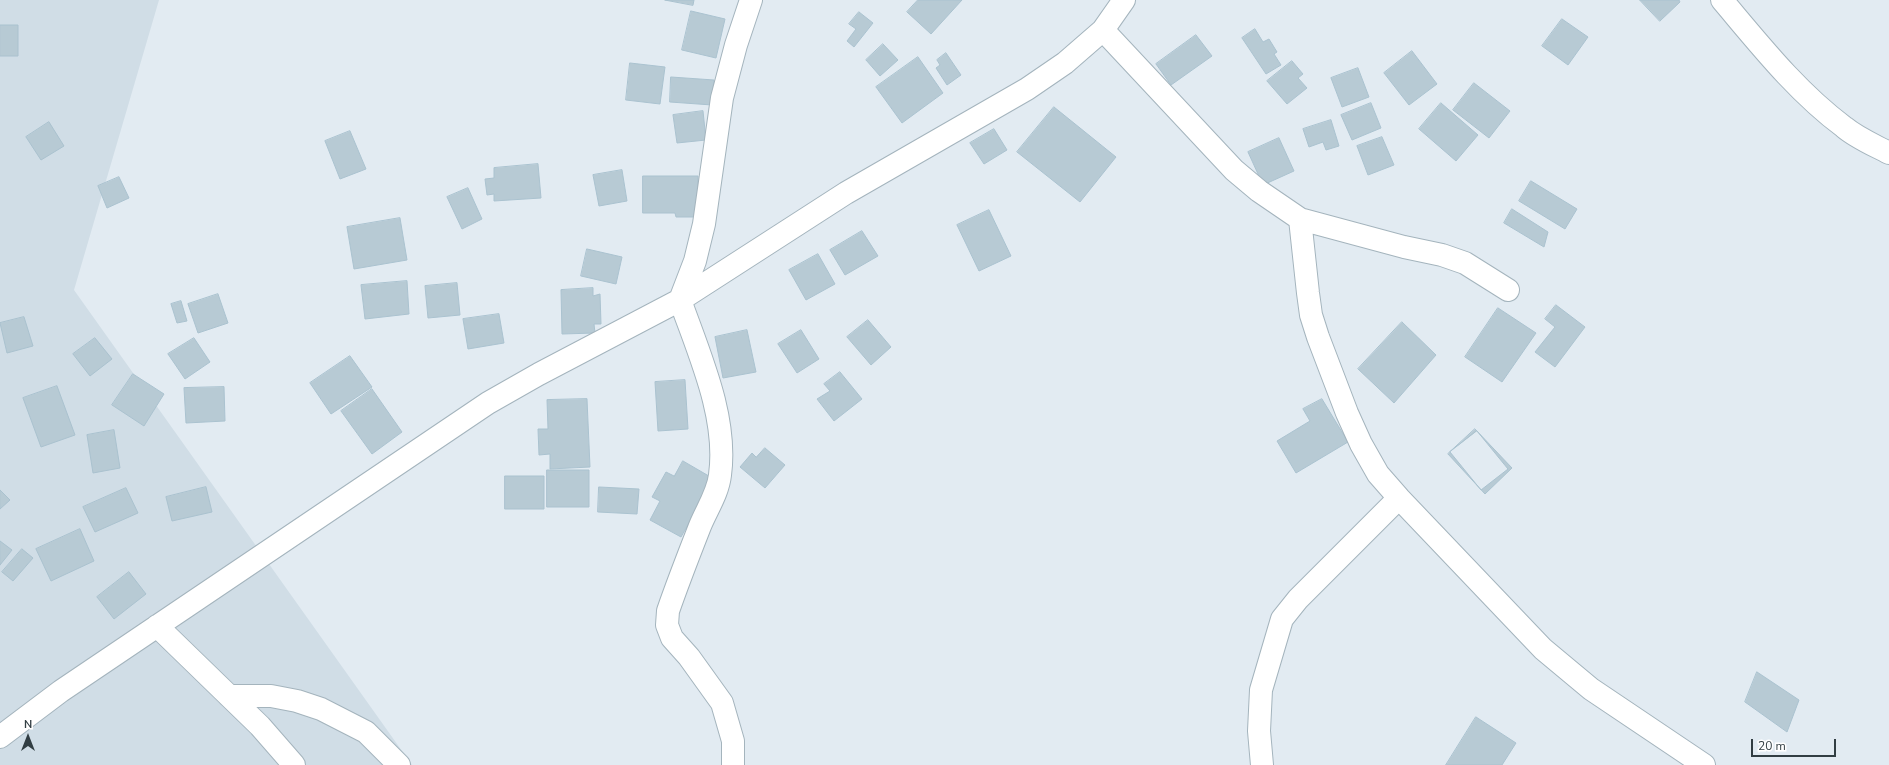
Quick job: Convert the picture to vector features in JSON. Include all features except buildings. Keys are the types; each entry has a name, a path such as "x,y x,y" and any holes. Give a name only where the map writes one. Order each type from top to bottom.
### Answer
{"street":[{"path":"733,765 733,741 722,703 689,657 672,638 667,625 668,610 700,524 714,496 720,476 721,463 719,430 713,394 680,300 696,261 709,194 722,98 736,45 751,0"},
{"path":"0,736 61,691 488,403 538,374 680,300 846,193 1027,89 1065,63 1103,30 1124,0"},
{"path":"1722,0 1784,72 1823,110 1845,128 1889,153"},
{"path":"1103,30 1234,170 1259,191 1300,219 1404,248 1442,255 1465,263 1508,290"},
{"path":"1300,219 1308,293 1318,337 1347,413 1361,444 1378,474 1398,498 1543,649 1592,689 1704,765"},
{"path":"1262,765 1259,731 1261,690 1282,619 1298,599 1398,498"},
{"path":"157,626 229,696 294,765"},
{"path":"229,696 271,696 297,701 321,709 366,732 399,765"}],"shaded area":[{"path":"0,0 159,0 74,290 412,765 0,765"}]}
